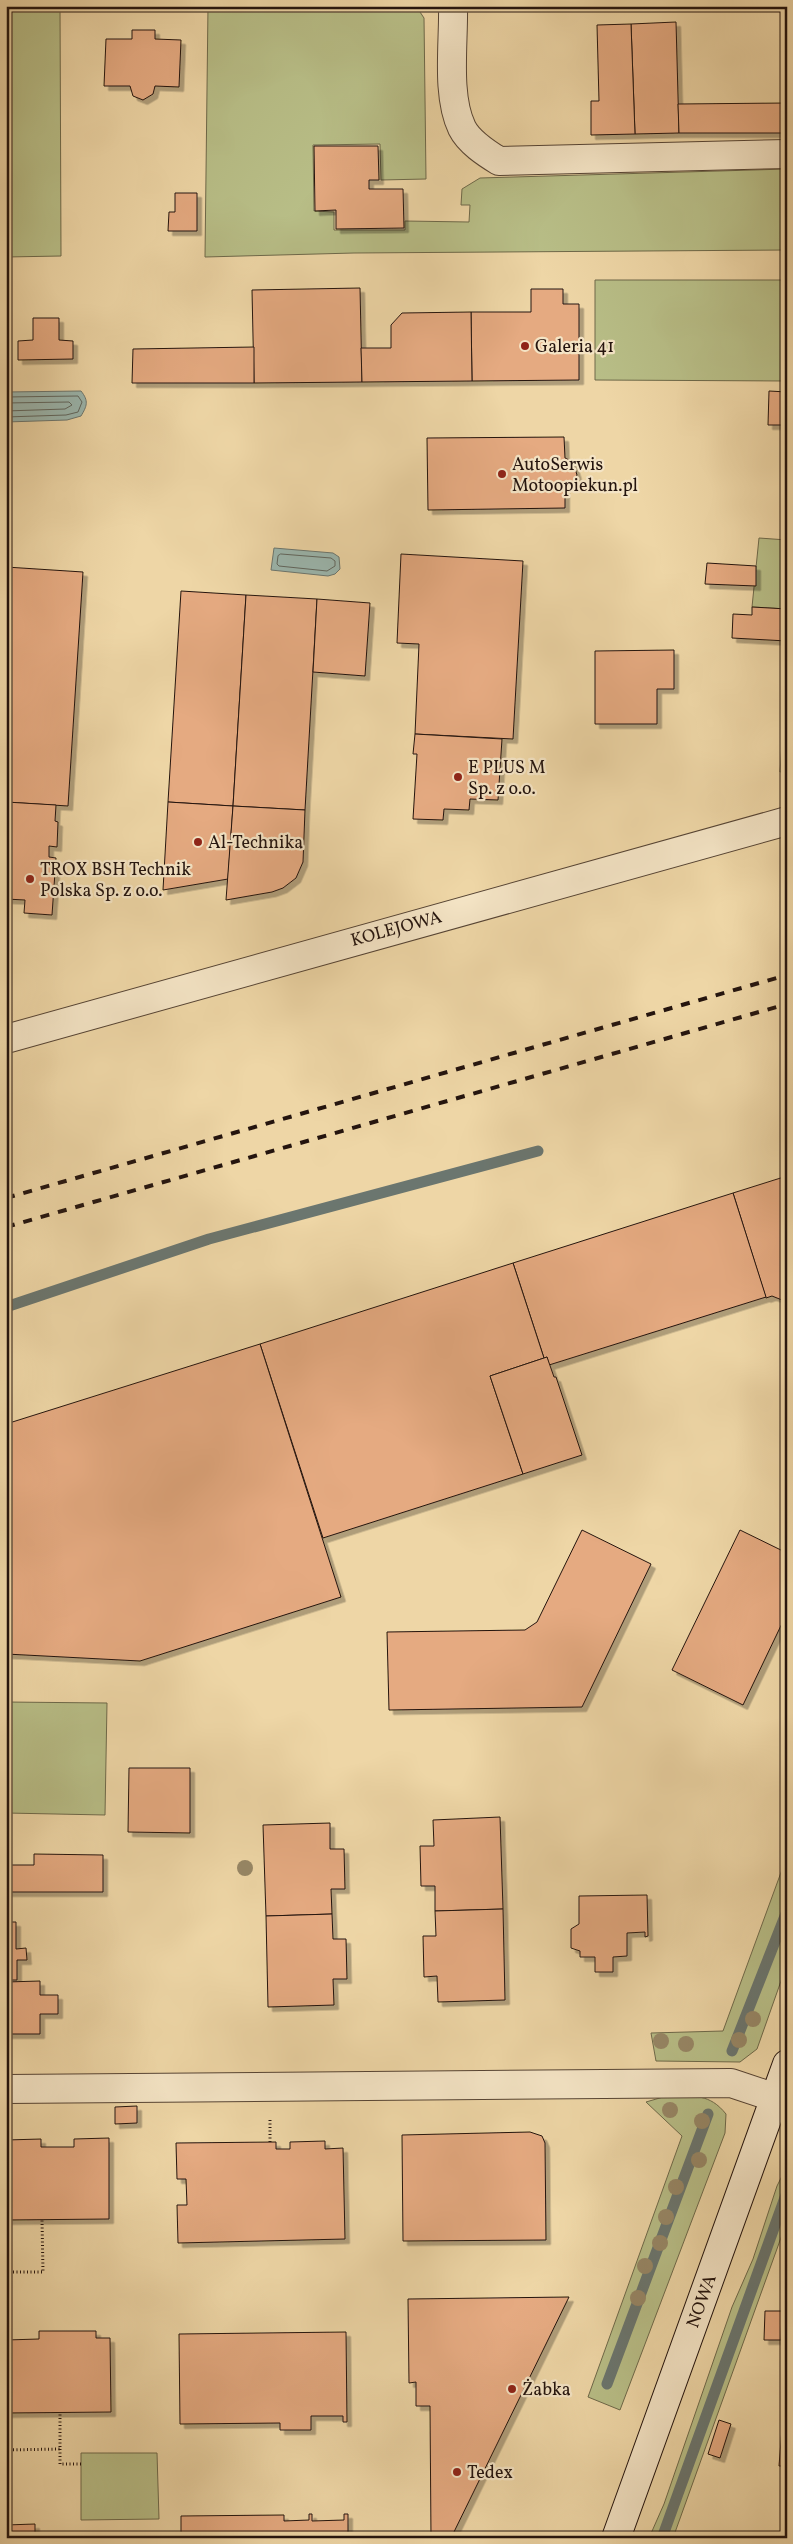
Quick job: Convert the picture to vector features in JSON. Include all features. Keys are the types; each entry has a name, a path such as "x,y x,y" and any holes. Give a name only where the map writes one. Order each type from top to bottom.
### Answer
{"street":[{"path":"453,6 452,93 462,129 481,149 499,161 787,154"},
{"name":"KOLEJOWA","path":"6,1039 787,821"},
{"name":"NOWA","path":"616,2538 773,2097 787,2064"},
{"path":"6,2089 731,2083 773,2097"}],"path":[{"path":"6,2272 43,2272 42,2220"},
{"path":"60,2412 60,2464 81,2464"},
{"path":"6,2450 60,2449"}],"green space":[{"path":"6,6 60,6 61,256 6,257"},
{"path":"208,6 416,6 424,18 426,179 381,180 380,144 313,145 314,211 334,212 334,230 405,230 405,221 469,222 470,205 461,205 462,189 480,178 787,169 787,250 354,253 205,257"},
{"path":"595,280 787,280 787,381 595,380"},
{"path":"759,538 787,540 787,609 752,607"},
{"path":"787,672 787,770 780,772"},
{"path":"6,1702 107,1703 105,1815 6,1813"},
{"path":"787,1856 787,1964 757,2049 740,2062 656,2061 651,2033 723,2031"},
{"path":"670,2095 701,2097 714,2102 726,2114 725,2133 620,2410 588,2397 682,2136 646,2102"},
{"path":"787,2166 787,2221 673,2538 649,2538 664,2504 732,2307 753,2259 777,2186"},
{"path":"81,2453 157,2453 159,2519 81,2520"}],"water":[{"path":"81,391 86,404 81,416 67,420 6,422 6,392"},
{"path":"274,548 333,553 339,557 340,569 335,574 328,576 271,570"}],"building":[{"path":"676,22 679,133 635,134 631,24"},
{"path":"631,24 635,134 591,135 591,101 599,101 597,25"},
{"path":"132,30 155,30 155,39 181,40 179,87 155,86 153,94 143,100 133,96 130,86 104,86 106,39 132,39"},
{"path":"787,103 787,133 679,133 678,104"},
{"path":"314,146 378,146 379,180 369,180 369,189 403,189 404,228 336,229 336,210 315,211"},
{"path":"175,193 197,193 197,231 168,231 169,212 175,212"},
{"path":"360,288 362,382 254,383 252,290"},
{"name":"Galeria 41","path":"531,289 563,289 563,304 579,304 579,380 472,381 471,312 531,312"},
{"path":"471,312 472,381 362,382 361,348 391,348 391,325 402,313"},
{"path":"33,318 59,318 59,340 73,341 73,359 18,360 18,341 33,340"},
{"path":"254,347 254,383 132,383 133,349"},
{"path":"769,391 787,392 787,425 768,425"},
{"name":"AutoSerwis Motoopiekun.pl","path":"564,437 565,458 573,462 577,475 572,483 565,485 565,508 428,510 427,438"},
{"path":"401,554 523,561 513,739 415,734 419,644 397,643"},
{"path":"707,563 756,566 756,586 705,584"},
{"path":"6,567 83,572 68,806 6,802"},
{"path":"181,591 246,595 233,806 168,802"},
{"path":"246,595 317,599 305,810 233,806"},
{"path":"317,599 370,603 365,676 313,672"},
{"path":"752,607 787,609 787,641 732,638 733,614 752,615"},
{"path":"674,650 674,689 657,689 657,724 595,724 595,651"},
{"name":"E PLUS M Sp. z o.o.","path":"415,734 502,739 498,800 470,799 469,810 444,809 443,820 413,819 417,754 413,754"},
{"name":"TROX BSH Technik Polska Sp. z o.o.","path":"6,802 56,805 55,821 58,822 57,847 49,846 49,857 56,858 52,915 24,913 25,900 6,899"},
{"name":"Al-Technika","path":"168,802 233,806 228,879 163,890"},
{"path":"233,806 305,810 303,862 296,878 283,888 272,892 226,900"},
{"path":"787,1176 787,1302 772,1296 766,1298 733,1193"},
{"path":"733,1193 766,1297 549,1365 547,1357 544,1358 513,1263"},
{"path":"513,1263 544,1358 490,1376 523,1474 323,1538 260,1344"},
{"path":"260,1344 341,1597 140,1661 6,1654 6,1424"},
{"path":"547,1357 554,1377 556,1377 582,1455 523,1474 490,1376"},
{"path":"582,1530 651,1564 582,1707 389,1710 387,1632 525,1630 537,1622"},
{"path":"740,1530 787,1553 787,1613 743,1705 672,1670"},
{"path":"129,1768 190,1768 190,1833 128,1832"},
{"path":"500,1817 503,1909 435,1911 435,1886 421,1886 420,1846 434,1846 433,1820"},
{"path":"330,1823 330,1849 344,1849 345,1889 331,1889 332,1914 266,1916 263,1825"},
{"path":"34,1854 103,1855 103,1892 6,1892 6,1865 34,1865"},
{"path":"647,1895 648,1936 645,1937 645,1932 627,1933 627,1956 613,1957 613,1972 595,1972 595,1957 580,1957 580,1951 571,1948 571,1929 579,1924 579,1896"},
{"path":"503,1909 505,2000 438,2002 437,1976 424,1977 423,1936 436,1936 435,1911"},
{"path":"332,1914 333,1939 346,1939 347,1979 333,1979 334,2005 268,2007 266,1916"},
{"path":"6,1922 16,1922 16,1949 26,1948 27,1960 17,1960 17,1980 6,1980"},
{"path":"40,1981 40,1995 58,1995 58,2014 40,2014 40,2034 6,2034 6,1982"},
{"path":"137,2106 137,2123 115,2124 115,2107"},
{"path":"530,2132 542,2136 545,2143 546,2240 403,2241 402,2135"},
{"path":"109,2138 109,2219 6,2220 6,2140 41,2139 41,2147 74,2147 74,2139"},
{"path":"325,2141 325,2149 343,2148 345,2239 178,2243 177,2205 187,2205 186,2179 177,2179 176,2143 276,2142 276,2149 290,2149 290,2142"},
{"name":"Tedex","path":"569,2297 451,2538 431,2538 430,2406 416,2406 416,2382 409,2383 408,2299"},
{"path":"765,2311 782,2311 781,2340 764,2340"},
{"path":"39,2331 96,2331 96,2338 110,2338 111,2412 6,2413 6,2340 39,2339"},
{"path":"346,2332 347,2422 343,2422 343,2416 311,2416 311,2430 280,2430 280,2423 180,2424 179,2334"},
{"path":"787,2365 787,2466 779,2466"},
{"path":"719,2420 731,2424 720,2458 708,2454"},
{"path":"309,2514 312,2514 312,2521 344,2520 344,2514 348,2514 348,2538 181,2538 181,2516 284,2515 284,2521 309,2520"},
{"path":"35,2524 35,2535 43,2535 43,2538 6,2538 6,2525"}],"waterway":[{"path":"6,1307 209,1239 538,1151"},
{"path":"732,2051 787,1911"},
{"path":"607,2384 708,2114"},
{"path":"662,2538 787,2192"}],"railway":[{"path":"6,1198 787,975"},
{"path":"6,1227 787,1004"}],"place":[{"name":"Galeria 41","path":"525,346"},
{"name":"AutoSerwis Motoopiekun.pl","path":"502,474"},
{"name":"E PLUS M Sp. z o.o.","path":"458,777"},
{"name":"Al-Technika","path":"198,842"},
{"name":"TROX BSH Technik Polska Sp. z o.o.","path":"30,879"},
{"name":"Żabka","path":"512,2389"},
{"name":"Tedex","path":"457,2472"}]}
